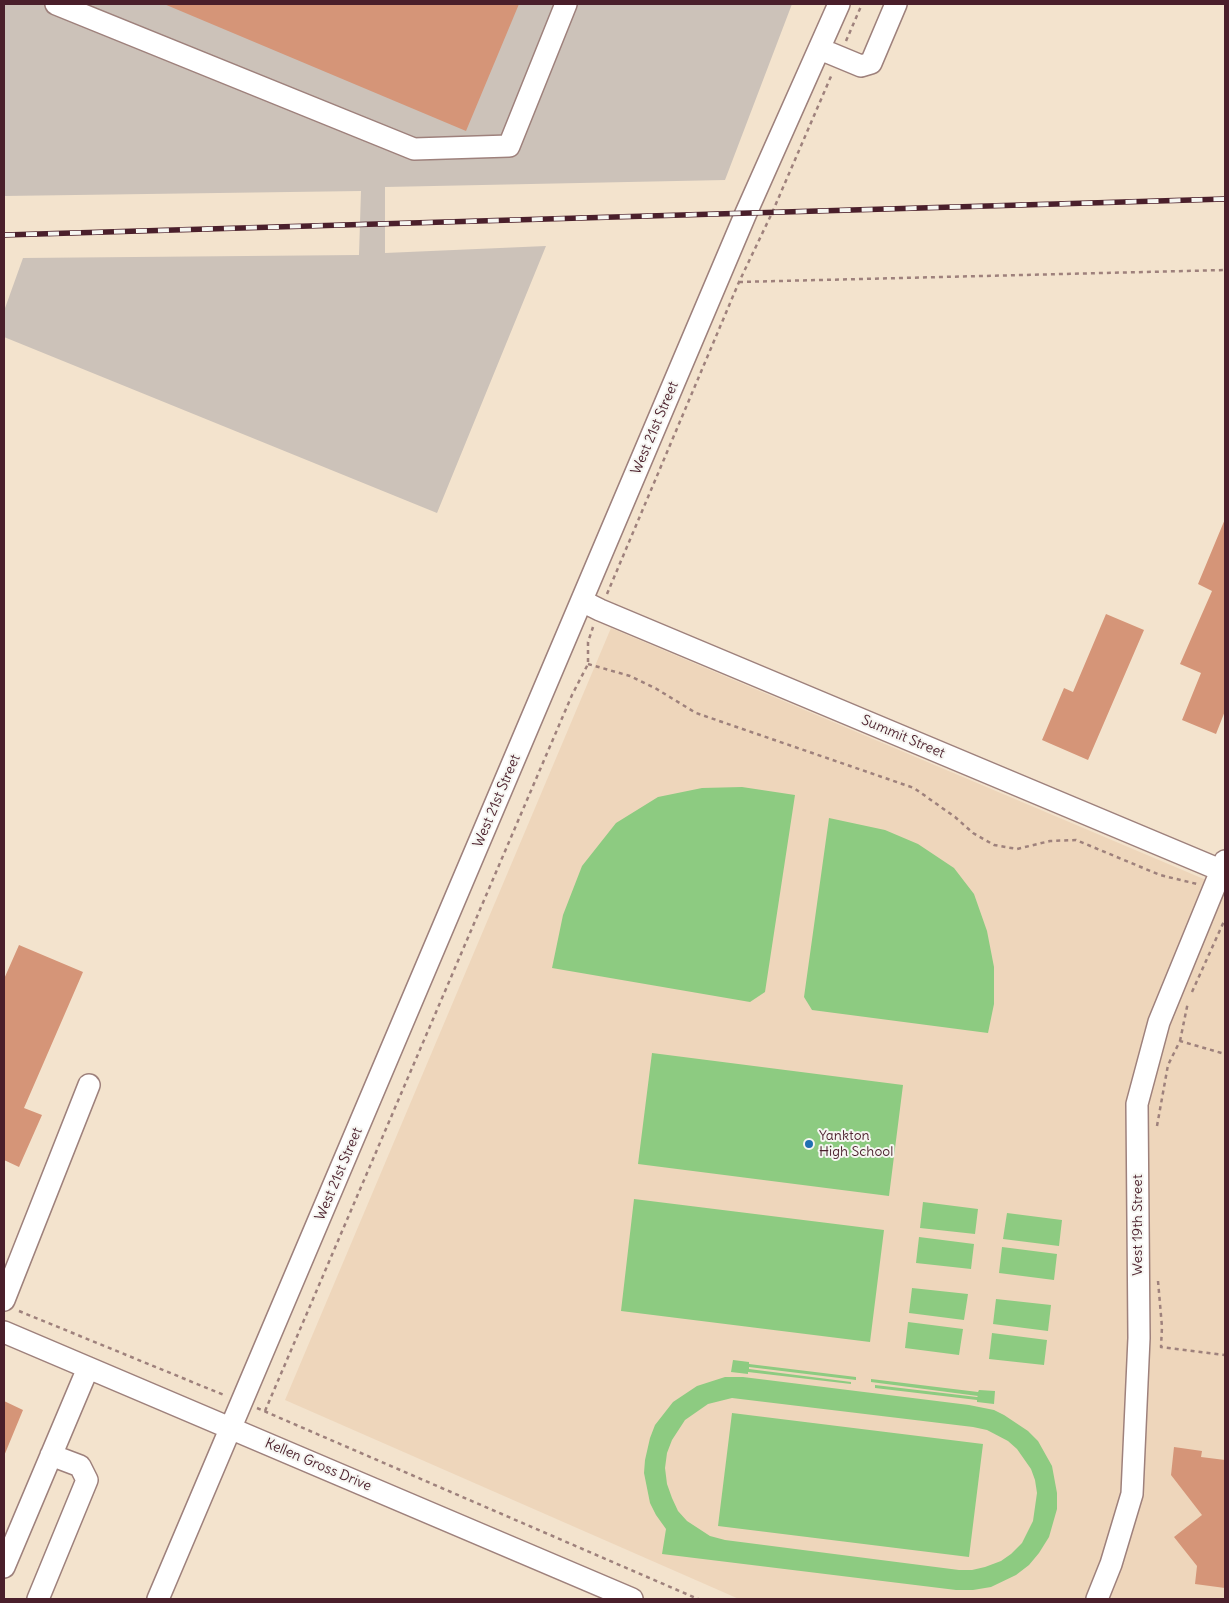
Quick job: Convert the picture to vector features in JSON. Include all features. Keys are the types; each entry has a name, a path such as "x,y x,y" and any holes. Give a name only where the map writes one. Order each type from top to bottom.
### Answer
{"street":[{"path":"56,4 414,149 509,146 566,4"},
{"name":"West 21st Street","path":"158,1599 242,1402 591,605 746,213 839,4"},
{"path":"820,49 861,66 872,63 896,4"},
{"name":"Summit Street","path":"591,605 1222,873"},
{"name":"West 19th Street","path":"1097,1599 1111,1564 1132,1494 1139,1338 1137,1104 1159,1022 1222,873"},
{"path":"8,1304 89,1085"},
{"name":"Kellen Gross Drive","path":"4,1332 632,1599"},
{"path":"4,1567 88,1368"},
{"path":"38,1599 87,1480 80,1466 51,1455"}],"path":[{"path":"264,1412 568,704 588,664 591,605 772,213 862,4"},
{"path":"739,282 1225,270"},
{"path":"588,664 630,676 696,712 914,788 956,818 973,833 994,846 1017,849 1050,841 1076,840 1160,875 1222,873"},
{"path":"1156,1132 1168,1065 1180,1040 1189,999 1225,918"},
{"path":"1180,1040 1225,1054"},
{"path":"1158,1273 1162,1327 1161,1347 1225,1355"},
{"path":"8,1304 242,1402 698,1599"}],"shaded area":[{"path":"4,4 792,4 725,180 385,187 385,253 546,246 437,513 4,337 4,311 23,258 359,255 361,191 4,196"},
{"name":"Yankton High School","path":"611,628 1225,888 1225,1599 739,1599 285,1400"}],"green space":[{"path":"742,787 795,795 765,992 750,1002 552,968 563,915 582,866 616,823 658,797 702,788"},
{"path":"829,818 885,830 918,844 954,868 974,894 987,931 994,967 994,1004 988,1033 812,1010 804,997"},
{"path":"652,1053 903,1085 889,1196 638,1164"},
{"path":"634,1199 884,1230 870,1342 621,1311"},
{"path":"923,1202 978,1209 975,1234 920,1228"},
{"path":"1007,1213 1062,1220 1059,1246 1003,1239"},
{"path":"919,1237 974,1244 971,1269 916,1263"},
{"path":"1002,1247 1057,1254 1054,1280 999,1273"},
{"path":"912,1288 968,1294 964,1320 909,1313"},
{"path":"996,1299 1051,1305 1048,1331 993,1324"},
{"path":"908,1322 963,1329 959,1355 905,1348"},
{"path":"992,1333 1047,1340 1044,1365 989,1359"},
{"path":"733,1360 749,1362 749,1364 856,1377 856,1380 749,1367 749,1369 851,1382 851,1384 748,1372 748,1374 731,1372"},
{"path":"725,1377 743,1377 969,1405 994,1410 1028,1431 1038,1441 1052,1466 1057,1493 1057,1509 1049,1537 1029,1565 1016,1575 991,1587 973,1590 956,1590 662,1554 666,1529 650,1503 644,1473 645,1460 655,1425 673,1402 697,1386","holes":["732,1398 987,1430 1008,1441 1017,1449 1031,1469 1037,1493 1033,1521 1022,1543 1001,1561 972,1570 959,1570 725,1540 710,1536 687,1521 678,1511 667,1484 665,1468 667,1453 672,1440 685,1420 708,1404"]},
{"path":"871,1379 978,1392 979,1390 995,1391 994,1404 977,1402 977,1400 875,1388 875,1385 978,1396 871,1382"},
{"path":"732,1413 983,1444 969,1557 718,1526"}],"building":[{"path":"164,4 519,4 466,131"},
{"path":"1225,519 1225,711 1216,734 1182,720 1201,673 1180,664 1212,591 1198,584"},
{"path":"1106,614 1144,630 1088,760 1042,740 1064,688 1073,692"},
{"path":"19,945 83,972 24,1108 42,1115 19,1167 4,1160 4,979"},
{"path":"4,1401 23,1410 4,1456"},
{"path":"1174,1447 1202,1451 1201,1457 1225,1460 1225,1588 1195,1584 1197,1566 1174,1537 1202,1515 1171,1475"}],"railway":[{"path":"4,235 1225,199"}],"place":[{"name":"Yankton High School","path":"809,1144"}]}
